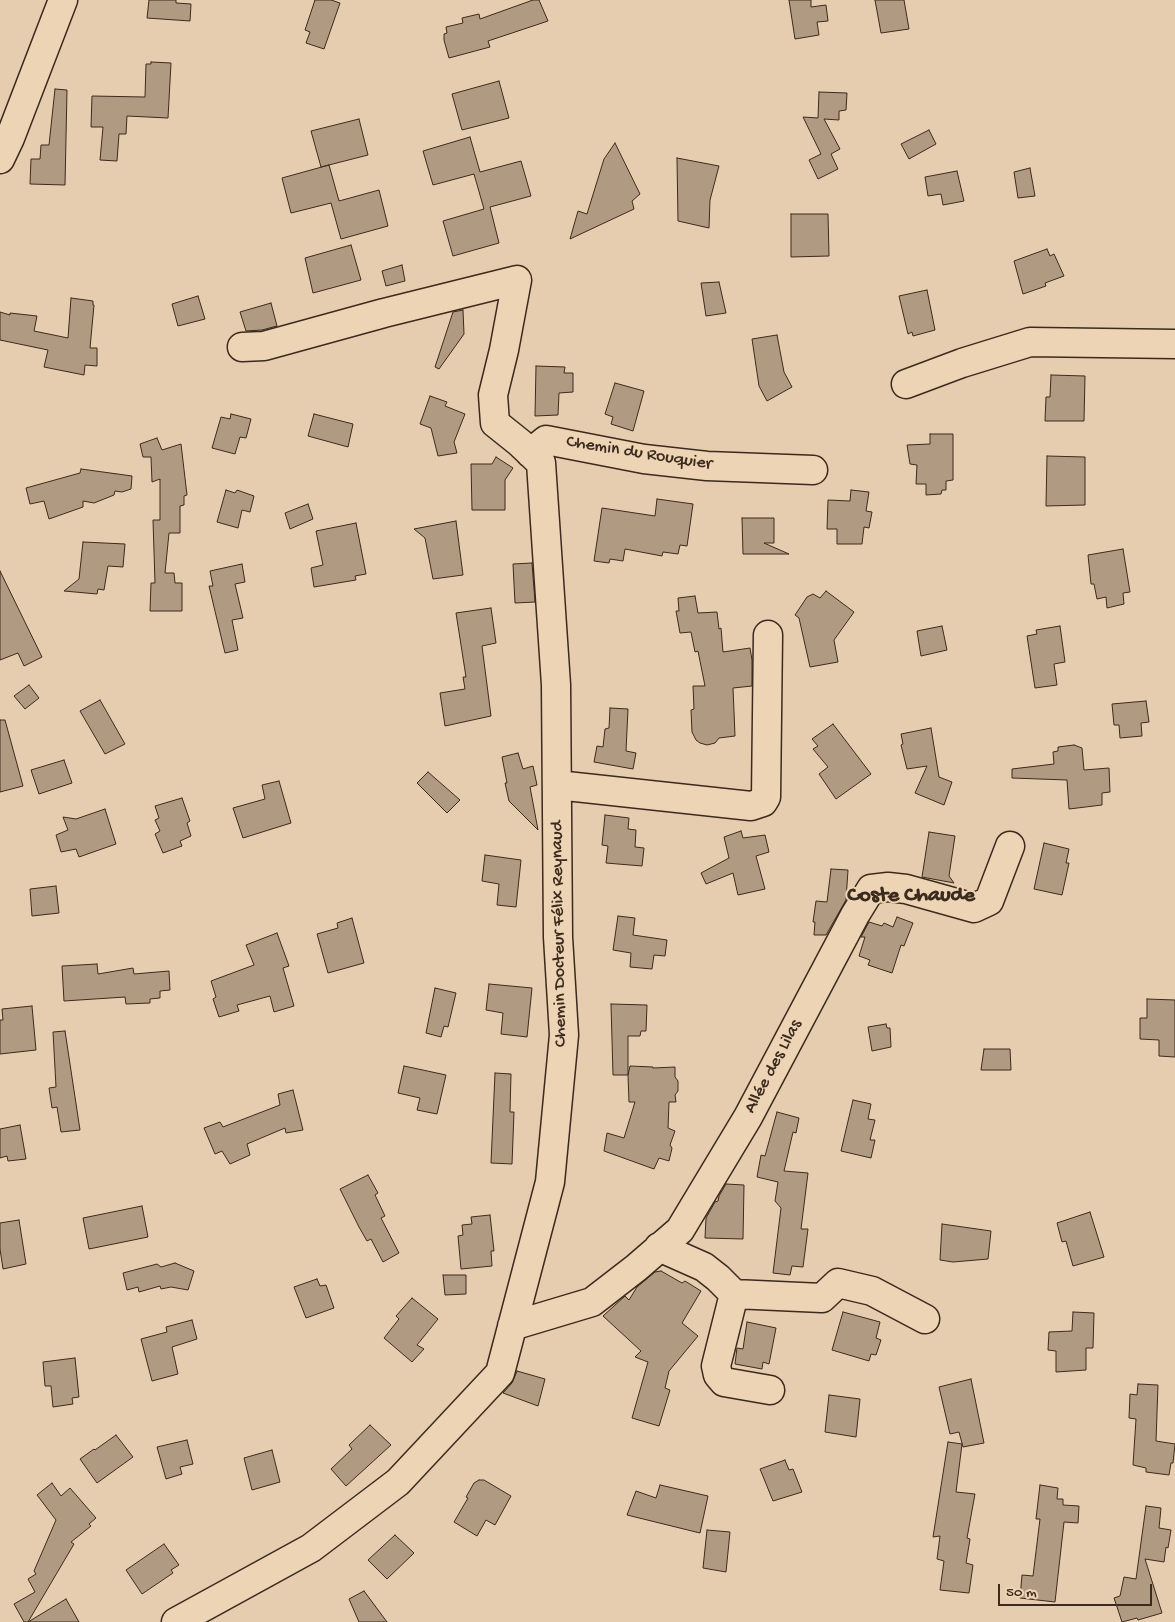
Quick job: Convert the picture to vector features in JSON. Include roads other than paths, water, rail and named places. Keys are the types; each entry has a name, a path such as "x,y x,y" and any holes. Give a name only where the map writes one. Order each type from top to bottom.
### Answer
{"street":[{"path":"0,159 10,138 63,0"},
{"name":"Chemin Docteur Félix Reynaud","path":"176,1622 311,1548 398,1482 500,1373 550,1182 564,1035 558,937 556,685 541,463 495,423 493,395 504,350 517,280 384,313 264,346 242,347"},
{"path":"906,384 962,363 1030,342 1175,344"},
{"name":"Chemin du Rouquier","path":"530,453 546,440 644,459 707,466 813,470"},
{"path":"557,785 752,806 763,802 766,796 768,635"},
{"name":"Allée des Lilas","path":"512,1326 592,1302 680,1230 748,1117 850,924 871,889 888,887 906,889 974,908 989,901 1010,846"},
{"path":"659,1247 704,1267 734,1294 822,1298 838,1282 872,1291 925,1320"},
{"path":"734,1294 716,1366 718,1375 724,1382 770,1390"}],"district":[{"name":"Coste Chaude","path":"911,897"}]}
